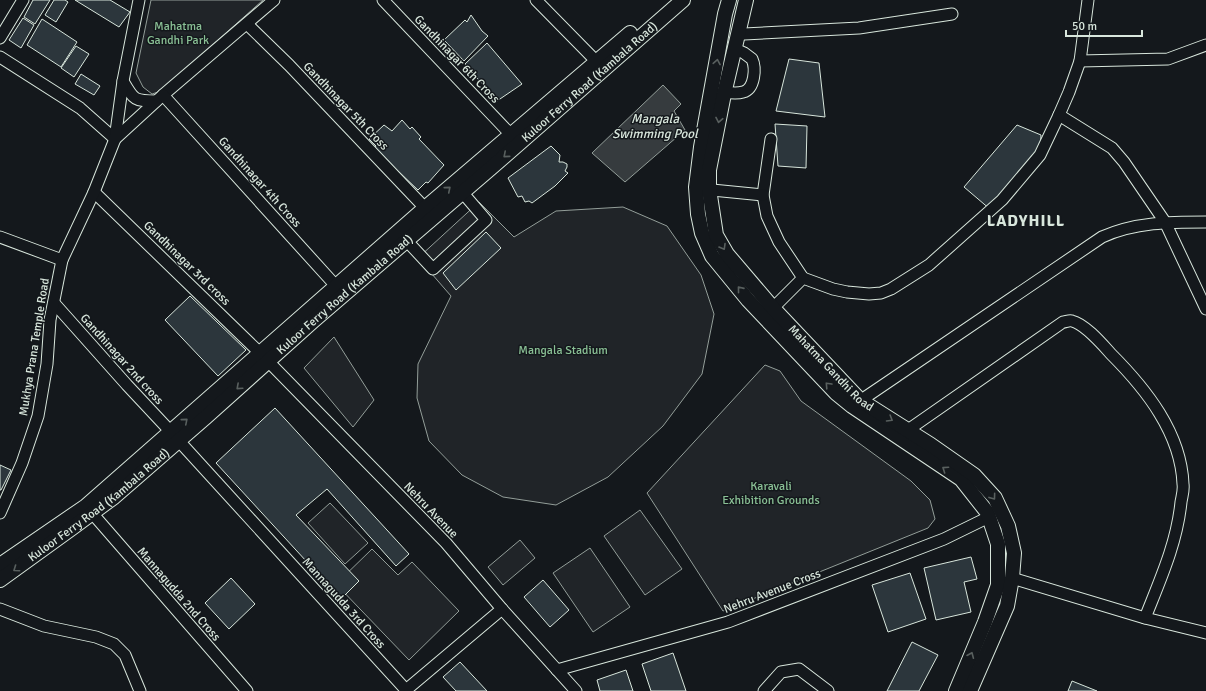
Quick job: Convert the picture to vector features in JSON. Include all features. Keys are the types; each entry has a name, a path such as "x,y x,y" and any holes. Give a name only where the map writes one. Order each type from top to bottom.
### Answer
{"main road":[{"name":"Kuloor Ferry Road (Kambala Road)","path":"0,580 114,497 175,437 264,357 462,192 597,62 668,0"},
{"name":"Kuloor Ferry Road (Kambala Road)","path":"264,357 336,286 425,208 516,139 683,0"},
{"name":"Mahatma Gandhi Road","path":"729,0 725,14 701,147 702,189 698,214 702,233 712,256 748,300 836,393 908,430 931,445 974,475 994,498 1008,526 1014,553 1012,578 1007,606 970,691"},
{"name":"Mahatma Gandhi Road","path":"746,0 724,92 709,170 702,189 716,235 727,254 856,403 961,479 987,512 998,544 998,585 985,622 956,691"},
{"name":"Kuloor Ferry Road (Kambala Road)","path":"0,566 86,506 175,437"}],"street":[{"path":"0,38 23,0"},
{"name":"Mukhya Prana Temple Road","path":"1,510 22,463 38,416 47,364 50,320 62,260 94,192 115,139 123,82 138,0"},
{"path":"0,57 80,108 115,139 160,98 274,0"},
{"name":"Gandhinagar 6th Cross","path":"383,0 516,139"},
{"path":"536,0 597,62"},
{"path":"771,139 763,196 767,216 774,234 803,278 833,289 847,292 869,294 881,293 891,289 929,265 1002,200 1040,155 1070,92 1080,61 1088,0"},
{"path":"739,31 744,34 859,28 952,14"},
{"name":"Gandhinagar 5th Cross","path":"247,24 289,65 425,208"},
{"path":"1080,61 1168,59 1206,45"},
{"path":"724,92 745,92 750,87 753,78 755,68 752,59 735,49"},
{"path":"123,82 132,97 141,101 160,98"},
{"name":"Gandhinagar 4th Cross","path":"160,98 336,286"},
{"path":"1059,115 1112,148 1124,162 1165,222 1206,309"},
{"path":"702,189 763,196"},
{"name":"Gandhinagar 3rd cross","path":"94,192 264,357"},
{"path":"406,240 433,269 486,220 462,192"},
{"path":"856,403 1102,237 1130,227 1165,222 1206,222"},
{"path":"0,237 62,260"},
{"path":"773,308 803,278"},
{"name":"Gandhinagar 2nd cross","path":"54,303 175,437"},
{"path":"908,430 1063,322 1071,321 1084,327 1125,368 1151,399 1172,437 1178,454 1184,484 1180,514 1170,553 1145,618"},
{"name":"Nehru Avenue","path":"264,357 446,543 502,609 576,691"},
{"name":"Mannagudda 3rd Cross","path":"175,437 408,690 502,609"},
{"name":"Mannagudda 2nd Cross","path":"92,513 247,691"},
{"name":"Nehru Avenue Cross","path":"557,670 728,622 944,540 989,517"},
{"path":"1012,578 1145,618 1206,633"},
{"path":"0,608 44,626 96,637 114,644 125,655 140,691"},
{"path":"764,691 781,672 799,669 828,691"}],"green space":[{"name":"Mahatma Gandhi Park","path":"151,0 263,0 161,91 152,94 143,87 136,73"},
{"name":"Mangala Stadium","path":"479,202 514,237 556,211 623,207 667,226 701,275 714,314 702,374 663,426 608,477 556,505 503,497 462,475 429,441 417,398 418,364 451,296 418,258"},
{"path":"334,337 374,400 353,427 304,368"},
{"name":"Karavali Exhibition Grounds","path":"765,365 780,371 801,401 911,481 930,500 935,519 928,528 723,611 647,493"},
{"path":"330,503 368,543 345,564 308,523"},
{"path":"640,510 682,569 645,595 604,536"},
{"path":"520,540 535,558 503,585 488,567"},
{"path":"590,548 630,607 593,632 553,573"},
{"path":"372,549 398,575 412,562 459,611 409,660 336,584"}],"water":[{"name":"Mangala Swimming Pool","path":"663,85 681,104 674,111 685,130 625,182 592,153"}],"building":[{"path":"33,0 50,0 35,24 24,17"},
{"path":"54,0 65,0 68,2 56,22 45,15"},
{"path":"75,0 110,0 130,12 119,27"},
{"path":"471,15 482,31 488,36 464,61 444,40 465,20 467,22"},
{"path":"23,18 34,25 21,48 9,40"},
{"path":"42,19 77,42 61,67 27,45"},
{"path":"487,43 522,84 497,101 465,64"},
{"path":"76,46 89,54 74,77 61,68"},
{"path":"789,59 819,63 825,117 776,111"},
{"path":"81,74 100,86 94,95 75,84"},
{"path":"402,120 410,129 412,127 421,137 419,139 444,165 428,183 426,182 418,190 379,153 373,150 376,146 369,139 384,125 392,131"},
{"path":"775,124 807,126 806,168 778,166"},
{"path":"1017,125 1041,135 1040,155 991,210 964,187"},
{"path":"551,146 560,155 559,162 567,164 565,171 568,173 555,186 532,203 529,201 525,202 522,196 518,197 508,178"},
{"path":"486,232 501,248 456,290 443,273"},
{"path":"190,296 246,350 218,376 165,320"},
{"path":"275,408 409,554 396,566 327,489 296,515 359,581 341,599 216,463"},
{"path":"0,465 11,470 1,490 0,490"},
{"path":"971,557 977,579 964,582 971,612 936,620 924,568"},
{"path":"910,573 926,619 888,632 872,585"},
{"path":"231,578 255,604 229,629 205,603"},
{"path":"543,580 569,610 550,627 524,597"},
{"path":"912,642 938,655 919,691 887,691"},
{"path":"673,653 686,691 651,691 642,664"},
{"path":"460,662 487,691 456,691 443,677"},
{"path":"626,670 633,691 600,691 597,680"},
{"path":"1072,681 1097,691 1068,691"}],"district":[{"name":"LADYHILL","path":"1026,220"}]}
